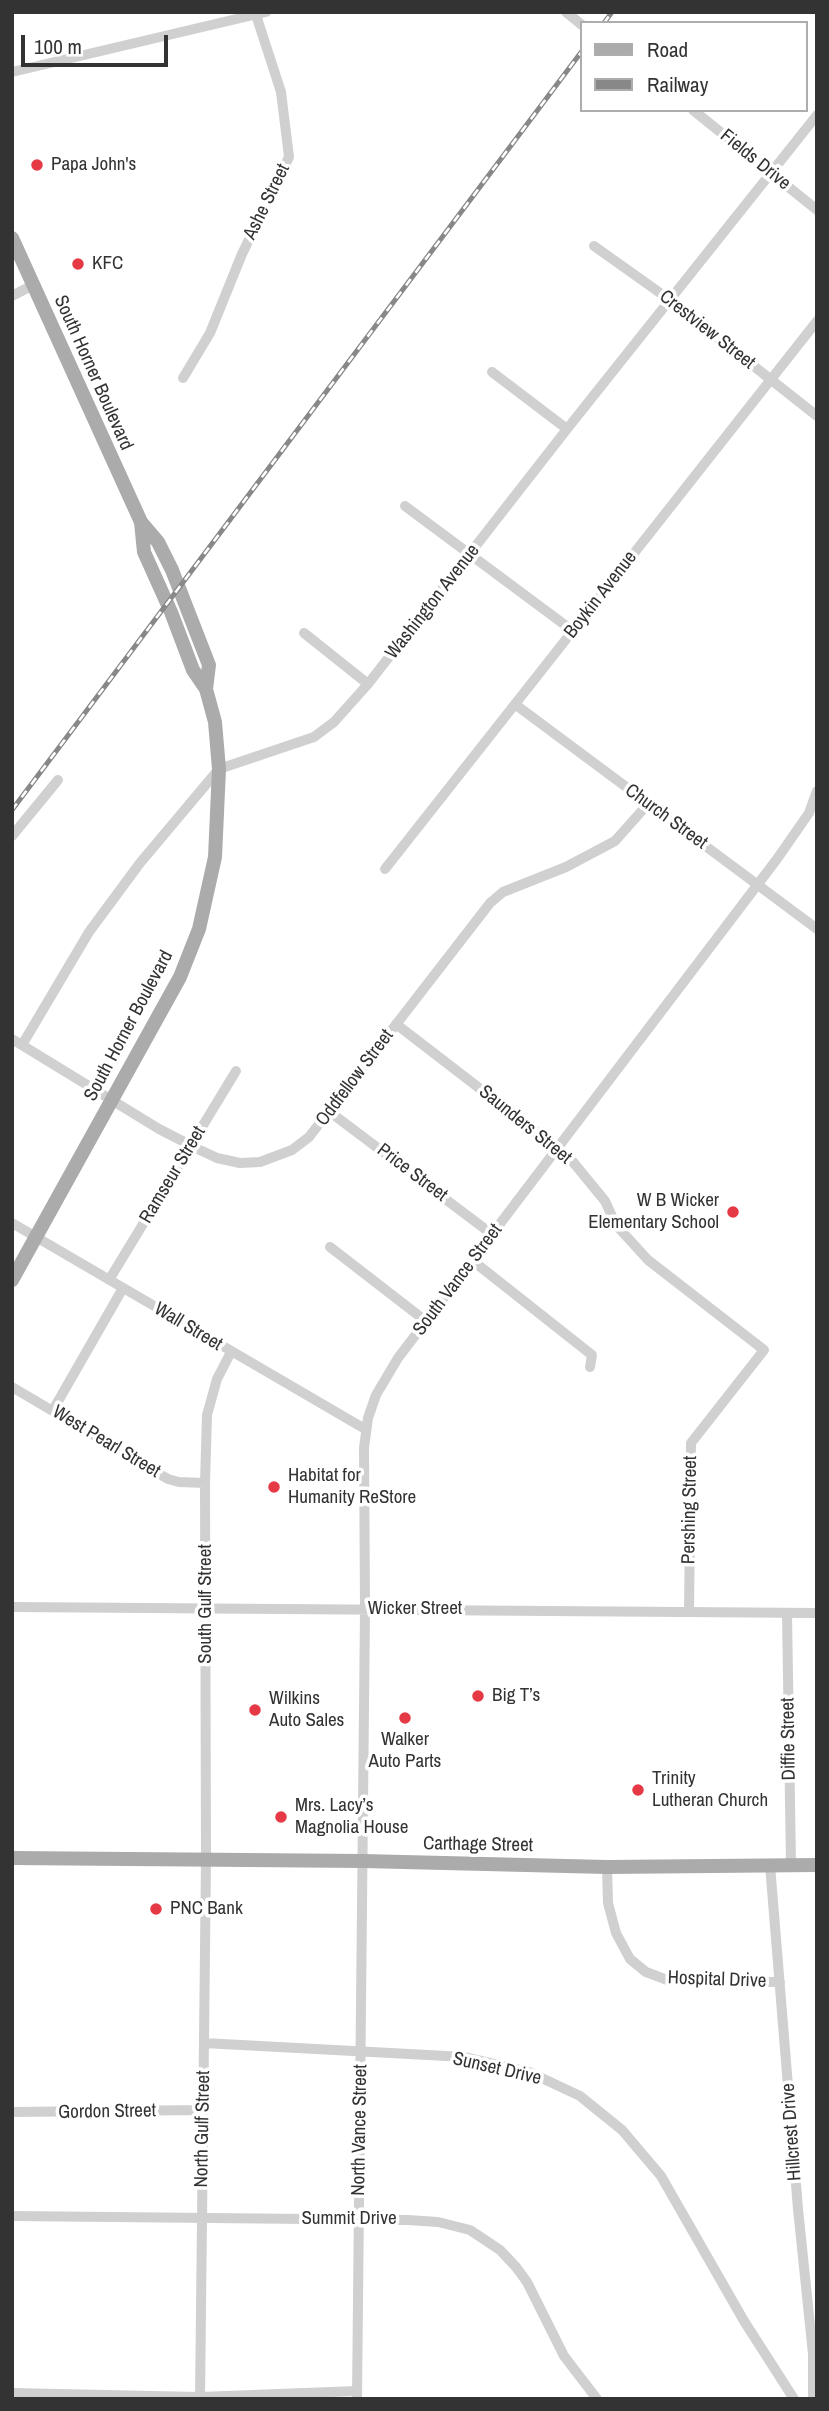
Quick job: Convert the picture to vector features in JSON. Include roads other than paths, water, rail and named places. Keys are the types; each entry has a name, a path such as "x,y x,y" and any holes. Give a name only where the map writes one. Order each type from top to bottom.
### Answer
{"main road":[{"name":"South Horner Boulevard","path":"12,238 141,522 158,542 183,597 209,665 206,689 215,722 219,769 215,857 199,929 167,1003 12,1280"},
{"name":"Carthage Street","path":"12,1858 363,1861 607,1867 817,1865"}],"street":[{"path":"566,12 580,23"},
{"path":"12,72 261,14"},
{"name":"Ashe Street","path":"183,378 210,333 242,254 289,157 281,92 261,14"},
{"name":"Fields Drive","path":"696,112 817,210"},
{"name":"Washington Avenue","path":"219,769 314,737 334,722 368,684 471,555 567,429 817,115"},
{"name":"Crestview Street","path":"594,247 670,300 817,416"},
{"path":"12,296 33,285"},
{"name":"Boykin Avenue","path":"385,869 817,321"},
{"path":"492,372 567,429"},
{"path":"405,506 573,631"},
{"path":"304,633 368,684"},
{"name":"Church Street","path":"516,705 817,929"},
{"path":"17,1042 89,932 140,863 219,769"},
{"path":"12,836 58,780"},
{"name":"South Vance Street","path":"363,1861 365,1429 376,1395 398,1358 758,884 809,813 817,790"},
{"name":"Oddfellow Street","path":"17,1042 112,1101 217,1158 240,1163 260,1162 292,1150 309,1137 330,1112 482,913 503,892 566,867 615,841 648,805"},
{"name":"Saunders Street","path":"396,1024 573,1162 605,1201 616,1225 648,1260 764,1350"},
{"name":"Ramseur Street","path":"110,1280 236,1071"},
{"name":"Price Street","path":"330,1112 493,1234"},
{"name":"Wall Street","path":"12,1223 365,1429"},
{"path":"330,1247 426,1322"},
{"path":"472,1261 592,1355 590,1367"},
{"path":"53,1410 123,1288"},
{"name":"Pershing Street","path":"689,1612 691,1443 764,1350"},
{"name":"South Gulf Street","path":"206,1860 207,1415 218,1379 231,1352"},
{"name":"West Pearl Street","path":"12,1387 168,1479 205,1483"},
{"name":"Wicker Street","path":"12,1607 817,1613"},
{"name":"Diffie Street","path":"787,1614 791,1865"},
{"name":"North Gulf Street","path":"200,2398 206,1860"},
{"name":"North Vance Street","path":"357,2395 363,1861"},
{"name":"Hillcrest Drive","path":"770,1865 798,2209 813,2354 813,2399"},
{"name":"Hospital Drive","path":"607,1867 608,1903 615,1933 630,1959 646,1972 670,1981 780,1982"},
{"name":"Sunset Drive","path":"204,2043 465,2057 529,2072 569,2090 622,2130 661,2176 744,2321 794,2399"},
{"name":"Gordon Street","path":"12,2112 202,2110"},
{"name":"Summit Drive","path":"12,2216 359,2219 438,2222 470,2230 492,2244 516,2267 527,2282 564,2356 597,2399"},
{"path":"12,2393 200,2398 357,2395"}],"railway":[{"path":"605,21 612,12"},
{"path":"12,810 580,54"}],"place":[{"name":"Papa John's","path":"37,165"},
{"name":"KFC","path":"78,264"},
{"name":"W B Wicker Elementary School","path":"733,1212"},
{"name":"Habitat for Humanity ReStore","path":"274,1487"},
{"name":"Big T’s","path":"478,1696"},
{"name":"Wilkins Auto Sales","path":"255,1710"},
{"name":"Walker Auto Parts","path":"405,1718"},
{"name":"Trinity Lutheran Church","path":"638,1790"},
{"name":"Mrs. Lacy’s Magnolia House","path":"281,1817"},
{"name":"PNC Bank","path":"156,1909"}]}
